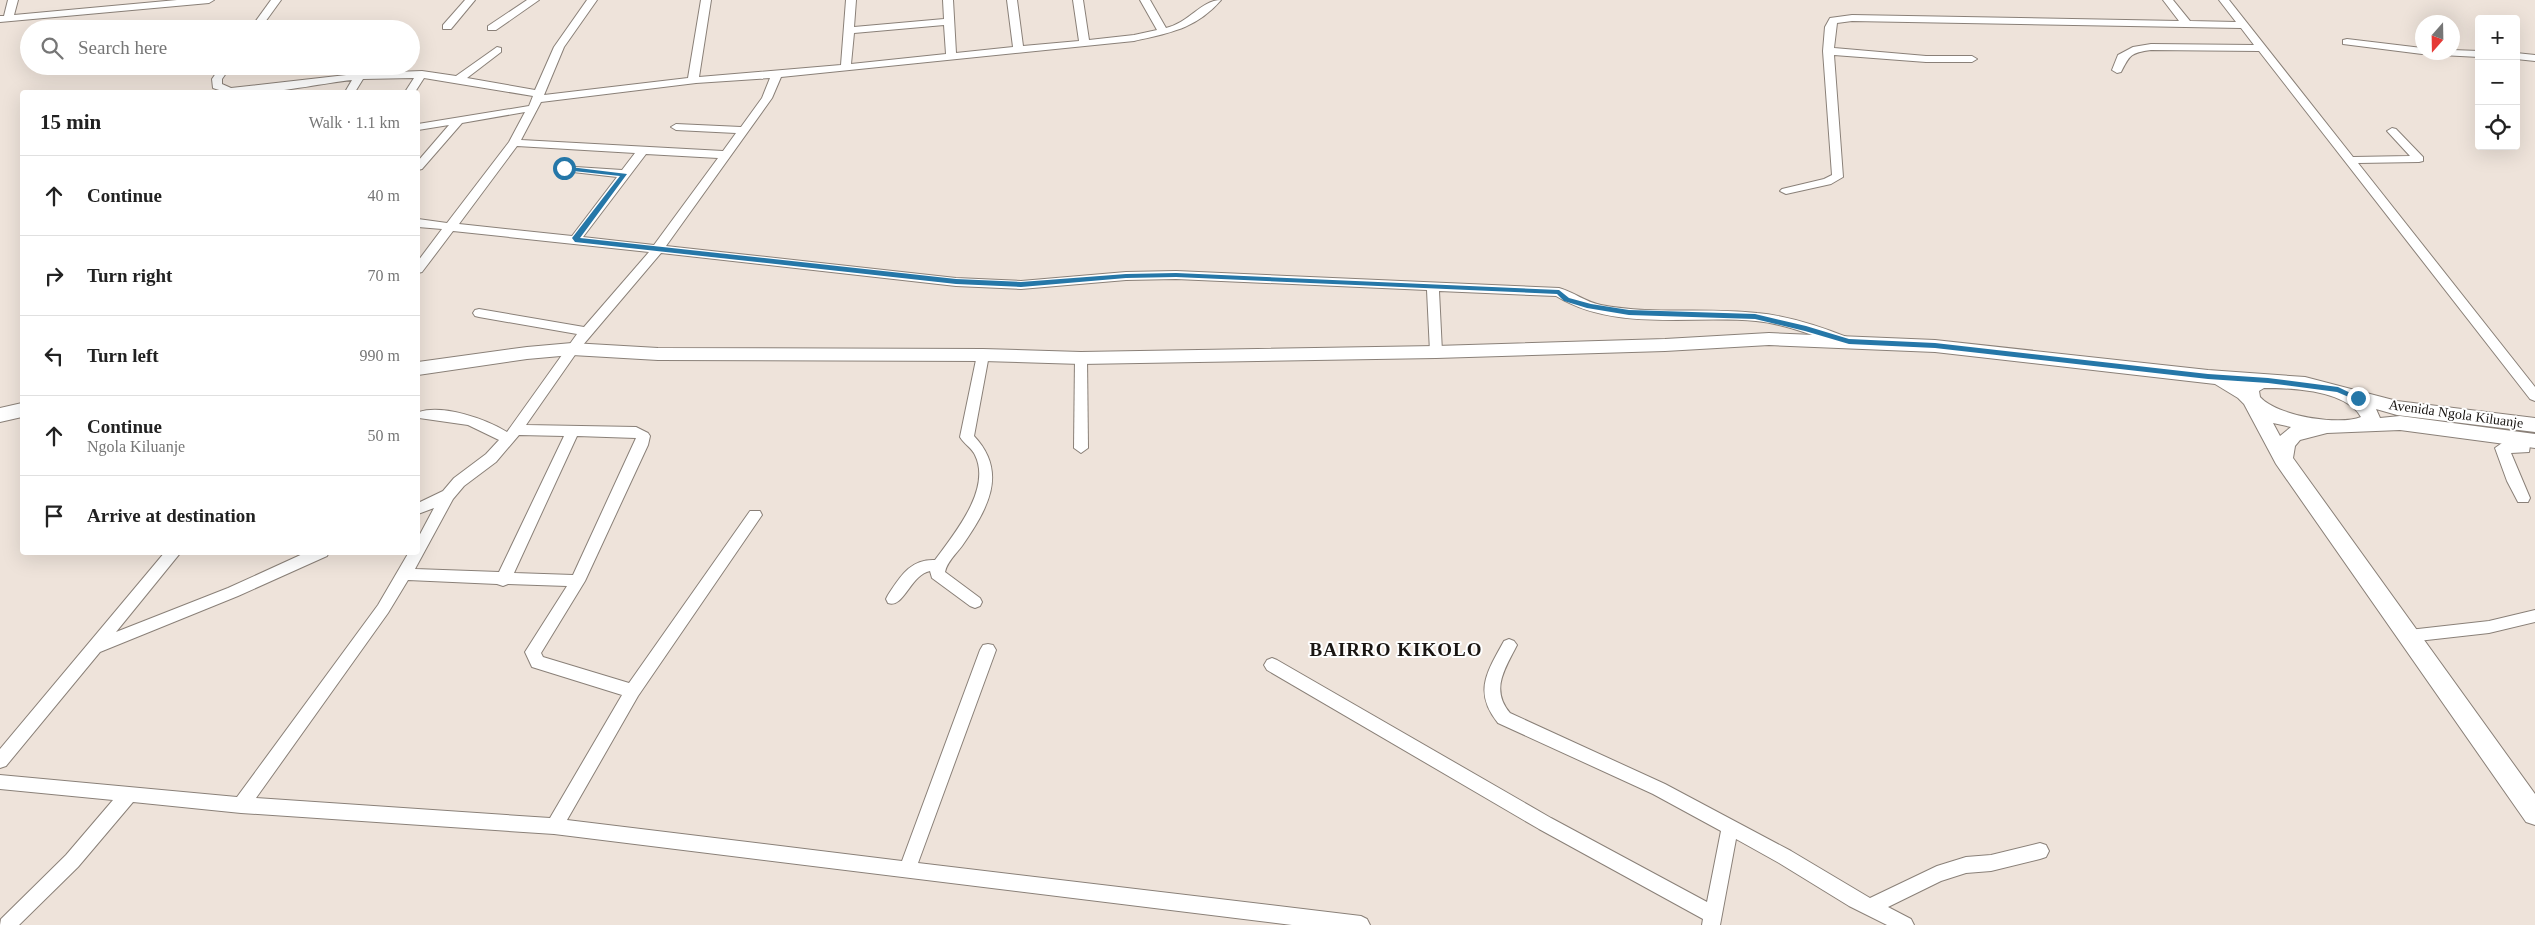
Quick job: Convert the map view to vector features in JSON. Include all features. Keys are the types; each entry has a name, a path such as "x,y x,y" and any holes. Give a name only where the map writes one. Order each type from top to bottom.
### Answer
{"street":[{"path":"4,19 13,0"},
{"path":"115,0 122,8"},
{"path":"4,19 209,0"},
{"path":"262,20 276,0"},
{"path":"447,27 470,0"},
{"path":"492,28 534,0"},
{"path":"420,266 514,143 536,100 559,47 592,0"},
{"path":"696,80 693,77 706,0"},
{"path":"846,66 851,0"},
{"path":"948,0 951,56"},
{"path":"1012,0 1018,49"},
{"path":"1078,0 1084,43"},
{"path":"1145,0 1163,32"},
{"path":"420,127 459,120 536,100 696,80 777,74 1084,43 1163,32 1191,21 1216,0"},
{"path":"2168,0 2187,24"},
{"path":"2224,0 2352,160 2535,396"},
{"path":"1786,191 1827,182 1837,177 1828,51 1830,24 1833,20 1846,18 2245,25"},
{"path":"849,30 950,22"},
{"path":"2347,42 2415,49"},
{"path":"2116,70 2122,57 2145,47 2263,48"},
{"path":"459,79 497,50"},
{"path":"1828,51 1926,59 1972,59"},
{"path":"2460,53 2475,54"},
{"path":"2520,56 2535,58"},
{"path":"411,90 422,74 459,79 500,88 536,100"},
{"path":"420,546 448,495 459,482 491,458 512,434 572,349 657,250 767,98 777,74"},
{"path":"220,75 217,79 217,86 222,89 243,90 288,88 359,76 390,75"},
{"path":"351,90 359,76"},
{"path":"420,165 459,120"},
{"path":"676,127 744,130"},
{"path":"2352,160 2419,159 2392,130"},
{"path":"514,143 726,155"},
{"path":"575,240 642,151"},
{"path":"564,168 624,174"},
{"path":"420,223 867,273 981,283 1021,285 1126,276 1176,275 1433,288 1559,292 1567,299 1590,307 1644,314 1755,317 1815,331 1849,342"},
{"path":"1433,288 1436,352"},
{"path":"479,313 588,332"},
{"path":"420,368 527,353 572,349 658,354 983,355 1081,358 1665,346 1769,339 1935,346 2208,377 2235,386 2265,412 2280,418 2360,427 2371,417 2370,411 2348,393"},
{"path":"975,602 937,574 939,566 972,519 981,502 986,470 982,453 967,437 983,355"},
{"path":"1081,358 1081,448"},
{"name":"Avenida Ngola Kiluanje","path":"2208,377 2268,381 2338,390 2397,408 2531,435"},
{"path":"2268,381 2260,381 2249,388 2251,400 2283,459 2535,814"},
{"path":"0,415 20,410"},
{"path":"424,415 470,419 495,430 512,434 636,432 643,436 641,445 578,581 533,652 534,659 537,662 632,691"},
{"path":"2283,459 2282,450 2285,441 2302,431 2400,423 2531,435 2524,448 2502,448 2514,481 2523,498"},
{"path":"503,580 572,432"},
{"path":"420,508 448,495"},
{"path":"554,826 632,691 755,514"},
{"path":"0,761 172,555"},
{"path":"95,648 233,592 315,555"},
{"path":"241,804 382,609 415,555"},
{"path":"893,599 914,570 926,564 939,566"},
{"path":"405,574 503,580 578,581"},
{"path":"2409,636 2489,627 2535,616"},
{"path":"1509,645 1495,674 1492,694 1493,705 1504,718 1659,790 1785,857 1855,900 1905,925"},
{"path":"907,870 988,650"},
{"path":"1272,665 1711,919 1730,828"},
{"path":"0,782 130,792 241,804 554,826 1362,925"},
{"path":"7,925 72,861 130,792"},
{"path":"1870,907 1937,874 1966,865 1991,863 2040,851"}],"district":[{"name":"BAIRRO KIKOLO","path":"1396,649"}],"route":[{"path":"564,168 624,174 575,240 956,282 1021,285 1126,276 1176,275 1559,292 1567,299 1590,307 1629,313 1670,316 1755,317 1806,328 1849,342 1935,346 2208,377 2268,381 2338,390 2358,398"}]}
